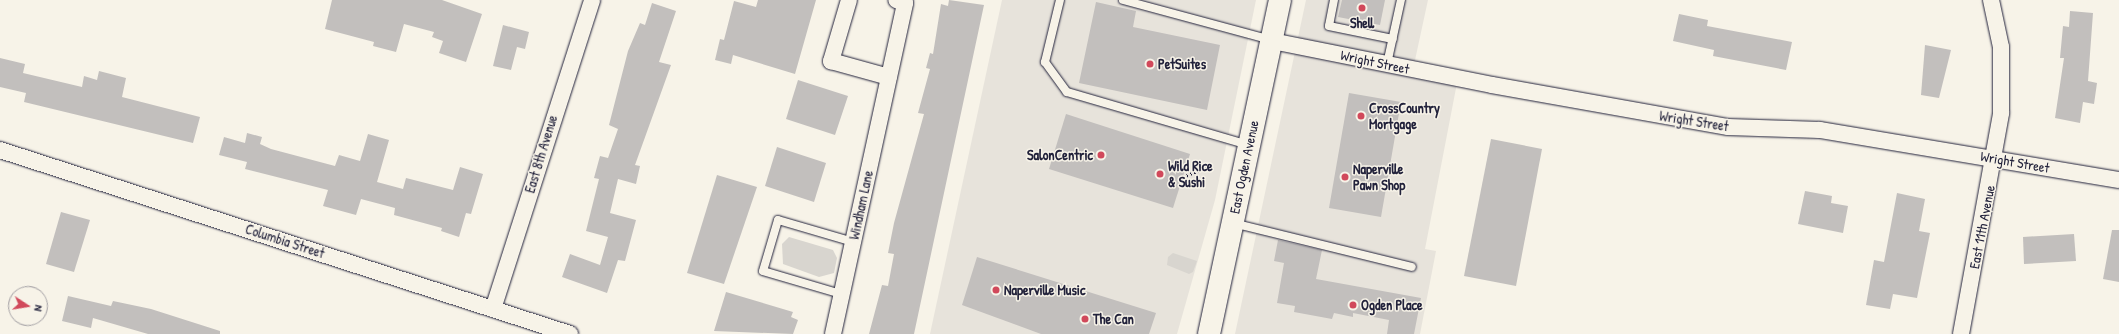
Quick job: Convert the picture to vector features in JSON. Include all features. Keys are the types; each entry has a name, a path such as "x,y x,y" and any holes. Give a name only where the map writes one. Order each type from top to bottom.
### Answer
{"main road":[{"name":"East Ogden Avenue","path":"1208,334 1280,0"}],"street":[{"name":"East 8th Avenue","path":"493,309 592,0"},
{"path":"849,0 831,61 888,77"},
{"name":"Windham Lane","path":"833,334 905,3 896,0"},
{"name":"East 11th Avenue","path":"1961,334 1995,159 2002,78 2001,47 1992,0"},
{"name":"Wright Street","path":"1272,41 1387,64 1728,127 1820,130 2119,180"},
{"name":"Columbia Street","path":"0,150 570,334"}],"lane":[{"path":"1060,0 1045,62 1067,92 1249,145"},
{"path":"1123,0 1272,41"},
{"path":"1334,0 1329,26 1393,39"},
{"path":"1387,64 1402,0"},
{"path":"841,294 763,271 778,220 853,242"},
{"path":"1232,223 1412,267"}],"path":[{"path":"1181,182 1184,176 1206,167"}],"shaded area":[{"path":"1002,0 1256,0 1215,200 1177,334 930,334"},
{"path":"1306,0 1428,0 1412,74 1457,83 1425,249 1436,251 1420,334 1235,334"},
{"path":"789,237 833,250 837,258 834,273 819,277 783,264 782,244"},
{"path":"1173,253 1197,261 1193,272 1189,274 1167,265 1168,257"}],"building":[{"path":"332,0 442,0 482,14 466,62 439,53 443,41 432,37 434,32 404,24 396,52 373,46 374,42 325,29"},
{"path":"758,0 816,0 795,74 733,55 731,64 715,60 720,39 724,40 734,1 756,7"},
{"path":"949,0 984,5 914,334 869,334 882,285 888,286 894,254 888,253 894,223 924,114 918,113 930,69 926,68 930,53 933,54 941,4 948,6"},
{"name":"Shell","path":"1342,0 1385,0 1380,25 1338,17"},
{"name":"PetSuites","path":"1096,2 1136,11 1133,27 1220,45 1207,110 1079,83"},
{"path":"652,3 676,11 659,62 671,65 635,165 640,166 636,184 618,179 610,213 636,220 625,261 618,260 607,293 562,277 570,254 600,265 608,237 586,231 599,179 594,178 600,156 608,158 618,129 609,125 628,51 640,23 645,25"},
{"path":"2070,11 2093,13 2088,81 2097,83 2094,104 2083,102 2080,123 2055,118 2064,58 2060,58 2063,26 2069,27"},
{"path":"1679,14 1708,20 1707,26 1792,42 1786,70 1713,56 1714,50 1673,41"},
{"path":"503,25 529,32 525,49 517,47 511,70 493,66"},
{"path":"1925,45 1951,50 1939,98 1921,95"},
{"path":"0,58 25,64 23,73 82,87 84,76 97,80 99,71 126,78 122,97 200,117 193,143 24,102 26,93 0,87"},
{"path":"798,80 848,96 835,135 786,119"},
{"path":"1349,93 1401,102 1381,217 1329,208"},
{"path":"1066,114 1190,154 1173,208 1049,169"},
{"path":"247,133 262,137 260,144 271,149 335,166 339,155 360,161 368,134 389,140 377,182 403,189 406,178 453,190 460,167 483,174 471,214 466,213 459,237 441,231 442,228 394,215 395,208 361,199 356,215 323,206 328,190 245,169 247,162 219,155 224,137 245,143"},
{"path":"1491,139 1542,149 1516,286 1464,276"},
{"path":"777,147 826,163 814,202 765,186"},
{"path":"717,175 757,187 724,284 687,273"},
{"path":"1805,191 1832,196 1831,203 1848,206 1843,233 1798,224"},
{"path":"1897,193 1925,199 1919,231 1930,233 1917,298 1893,294 1890,309 1866,305 1874,260 1884,262"},
{"path":"61,212 90,220 74,272 46,264"},
{"path":"2112,230 2119,230 2119,282 2103,279"},
{"path":"2074,234 2076,261 2024,264 2023,237"},
{"name":"Ogden Place","path":"1278,240 1322,250 1316,279 1421,298 1414,334 1387,334 1389,320 1353,313 1353,317 1334,313 1332,319 1294,312 1295,306 1277,303 1284,263 1274,261"},
{"path":"977,257 1156,313 1149,334 1041,334 962,305"},
{"path":"726,292 793,312 791,317 798,320 793,334 714,331"},
{"path":"68,296 111,306 113,301 151,309 220,331 220,334 148,334 93,318 91,328 62,321"}],"place":[{"name":"Shell","path":"1362,8"},
{"name":"PetSuites","path":"1150,64"},
{"name":"CrossCountry Mortgage","path":"1361,116"},
{"name":"SalonCentric","path":"1101,155"},
{"name":"Wild Rice & Sushi","path":"1160,174"},
{"name":"Naperville Pawn Shop","path":"1345,177"},
{"name":"Naperville Music","path":"996,290"},
{"name":"Ogden Place","path":"1353,305"},
{"name":"The Can","path":"1085,319"}]}
